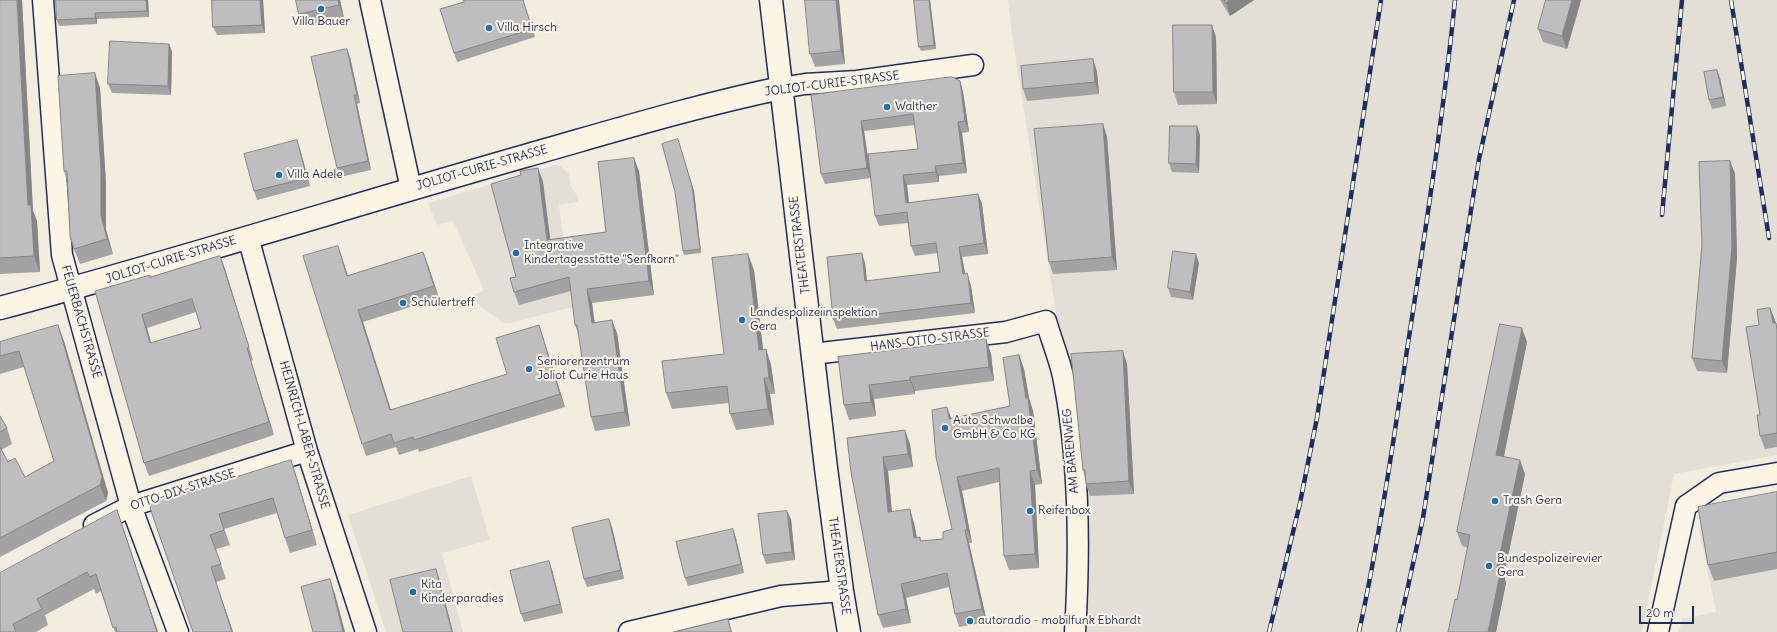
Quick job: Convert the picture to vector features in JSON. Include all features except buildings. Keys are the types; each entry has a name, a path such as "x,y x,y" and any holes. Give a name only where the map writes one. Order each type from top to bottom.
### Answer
{"main road":[{"name":"THEATERSTRASSE","path":"771,0 812,354 842,591 849,632"},
{"name":"JOLIOT-CURIE-STRASSE","path":"0,308 72,289 659,118 782,88"}],"street":[{"name":"FEUERBACHSTRASSE","path":"43,0 62,255 131,506 178,632"},
{"path":"370,0 411,189"},
{"name":"JOLIOT-CURIE-STRASSE","path":"782,88 805,84 840,82 973,65"},
{"name":"HEINRICH-LABER-STRASSE","path":"248,237 307,451 366,632"},
{"name":"HANS-OTTO-STRASSE","path":"812,354 1006,332 1046,321"},
{"name":"AM BÄRENWEG","path":"1046,321 1063,375 1070,424 1077,518 1077,600 1075,632"},
{"name":"OTTO-DIX-STRASSE","path":"76,535 131,506 307,451"},
{"path":"1658,632 1686,506 1719,483 1777,473"},
{"path":"629,632 781,596 842,591"}],"shaded area":[{"path":"1008,0 1777,0 1777,455 1674,474 1642,632 1080,632 1087,548 1054,300"},
{"name":"Integrative Kindertagesstätte \"Senfkorn\"","path":"555,165 561,166 569,174 571,187 577,195 578,202 559,205 572,307 507,324 503,323 479,305 473,296 484,290 453,221 437,225 428,203"},
{"name":"Kita Kinderparadies","path":"471,476 490,540 442,553 463,632 386,632 348,515"},
{"path":"1777,497 1777,632 1679,632 1682,619 1716,612 1699,529 1701,522"}],"railway":[{"path":"1269,632 1300,503 1317,418 1381,0"},
{"path":"1359,632 1379,527 1396,421 1433,175 1455,0"},
{"path":"1398,632 1423,518 1479,159 1514,0"},
{"path":"1662,215 1682,0"},
{"path":"1731,0 1769,238"}],"place":[{"name":"Villa Bauer","path":"321,9"},
{"name":"Villa Hirsch","path":"489,28"},
{"name":"Walther","path":"887,107"},
{"name":"Villa Adele","path":"279,175"},
{"name":"Integrative Kindertagesstätte \"Senfkorn\"","path":"516,253"},
{"name":"Schülertreff","path":"403,303"},
{"name":"Landespolizeiinspektion Gera","path":"742,320"},
{"name":"Seniorenzentrum Joliot Curie Haus","path":"529,369"},
{"name":"Auto Schwalbe GmbH & Co KG","path":"945,428"},
{"name":"Trash Gera","path":"1495,501"},
{"name":"Reifenbox","path":"1030,511"},
{"name":"Bundespolizeirevier Gera","path":"1489,566"},
{"name":"Kita Kinderparadies","path":"413,592"},
{"name":"autoradio - mobilfunk Ebhardt","path":"970,621"}]}
